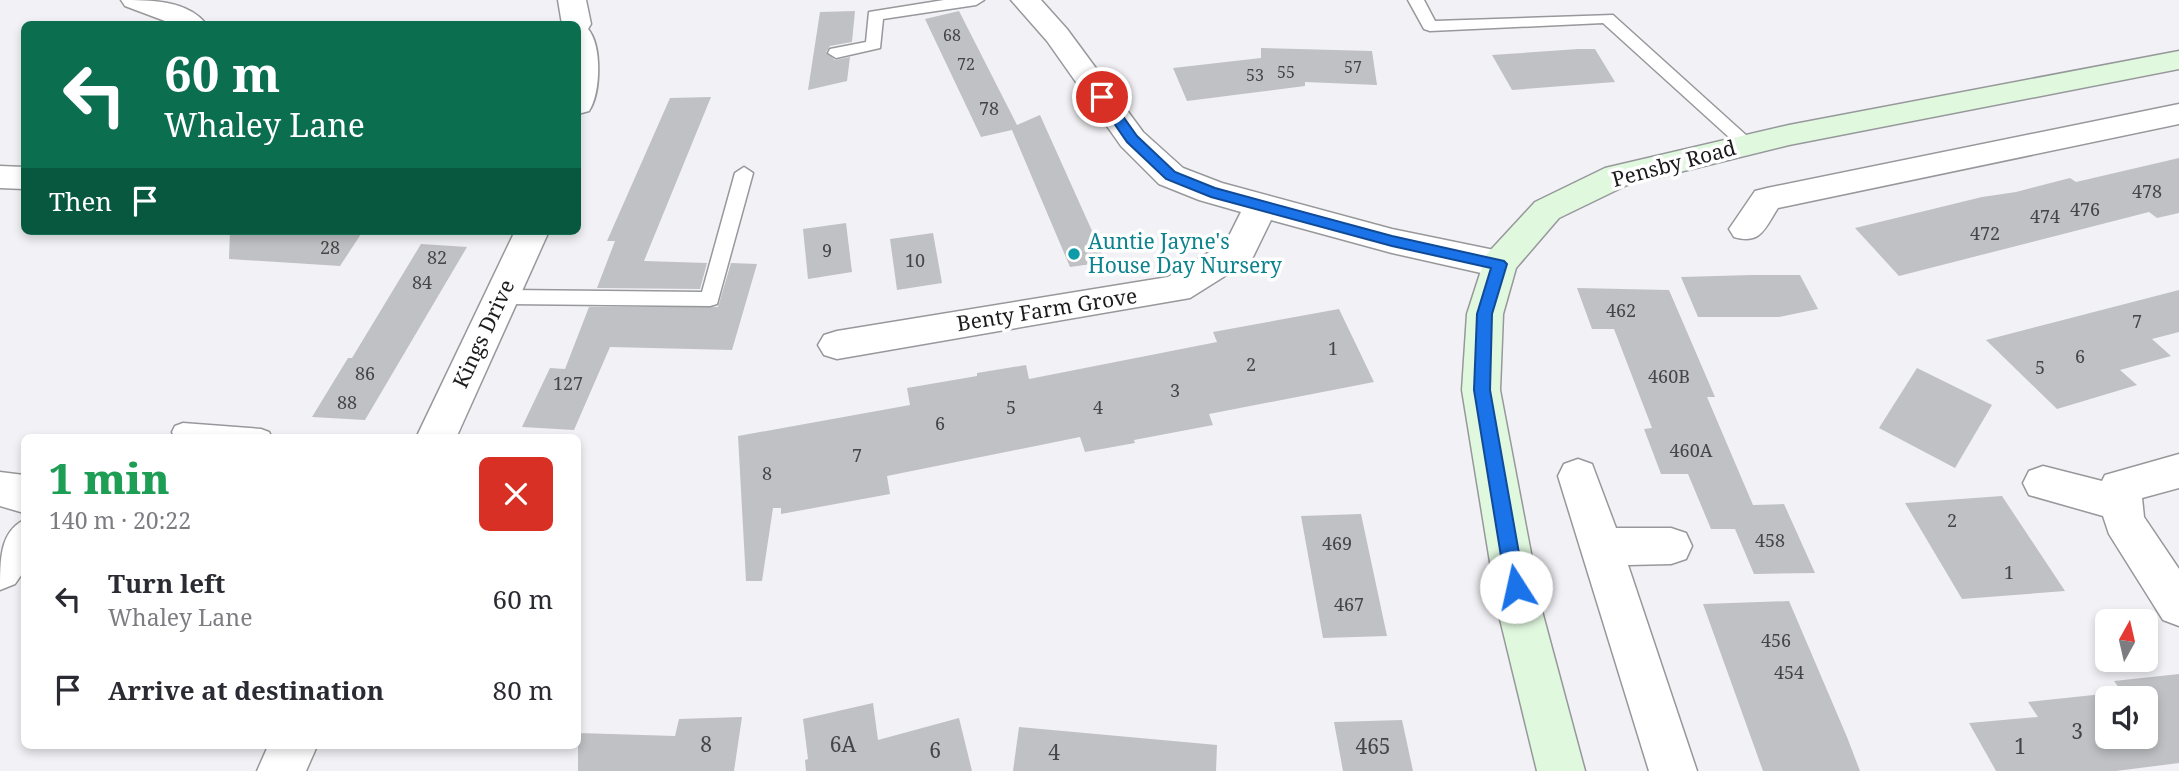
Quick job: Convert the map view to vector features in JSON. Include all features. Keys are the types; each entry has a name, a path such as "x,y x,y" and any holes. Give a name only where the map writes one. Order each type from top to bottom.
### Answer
{"main road":[{"name":"Pensby Road","path":"1561,771 1520,611 1482,390 1485,314 1499,264 1547,210 1617,176 1748,145 2179,60"}],"street":[{"path":"135,0 180,15 187,21"},
{"path":"1025,0 1058,35 1132,139 1171,176 1211,192 1392,241 1499,264"},
{"path":"581,59 584,83 581,94"},
{"path":"1746,229 1767,199 2179,114"},
{"path":"0,177 21,178"},
{"name":"Benty Farm Grove","path":"837,345 1177,289 1240,250 1261,205"},
{"name":"Kings Drive","path":"438,434 531,235"},
{"path":"2179,471 2120,487 2124,522 2179,606"},
{"path":"1578,476 1673,771"},
{"path":"2043,483 2122,504"},
{"path":"0,489 17,490 21,493"},
{"path":"0,571 21,542"},
{"path":"1601,547 1671,546"},
{"path":"281,771 292,749"}],"lane":[{"path":"836,53 874,45 875,15 976,0"},
{"path":"1416,0 1430,26 1607,18"},
{"path":"1591,0 1607,18 1748,145"},
{"path":"502,297 710,299 744,173"},
{"path":"183,432 209,434"}],"building":[{"path":"855,11 852,42 830,46 826,52 835,60 850,57 847,81 808,90 820,12"},
{"path":"959,11 1017,125 1040,115 1106,262 1070,267 1012,130 981,137 925,19"},
{"path":"1261,48 1372,51 1377,85 1305,82 1305,86 1187,101 1173,68 1261,58"},
{"path":"1595,49 1615,82 1512,90 1492,55"},
{"path":"711,97 644,261 707,263 700,289 597,288 615,241 607,241 670,98"},
{"path":"2179,158 2179,213 2157,218 2149,212 1899,276 1855,228 1982,197 2016,192 2070,178 2076,182"},
{"path":"846,223 852,272 808,279 803,229"},
{"path":"933,233 942,283 897,290 890,239"},
{"path":"230,235 360,235 340,266 229,259"},
{"path":"421,244 467,247 365,420 312,417 348,358 352,358"},
{"path":"731,263 757,264 732,350 610,347 574,430 522,427 550,368 565,369 589,307 718,307"},
{"path":"1800,275 1818,309 1779,317 1698,317 1681,277"},
{"path":"1577,288 1669,290 1715,397 1707,397 1753,505 1784,504 1815,573 1754,574 1735,529 1711,529 1688,474 1661,474 1644,429 1652,428 1614,329 1592,329"},
{"path":"2179,290 2179,332 2152,339 2171,356 2120,370 2137,385 2057,409 1986,340"},
{"path":"1339,309 1374,382 1209,414 1213,425 1134,440 1135,443 1085,452 1080,437 887,476 890,494 781,514 781,508 773,508 762,581 746,581 738,436 910,405 907,388 977,376 977,373 1026,365 1029,379 1217,342 1213,332"},
{"path":"1917,368 1992,405 1955,468 1879,428"},
{"path":"2002,496 2065,591 1962,599 1905,503"},
{"path":"1361,514 1387,636 1323,638 1301,516"},
{"path":"1789,601 1860,771 1763,771 1703,604"},
{"path":"2179,674 2179,763 2116,771 1996,771 1969,723 2038,717 2028,702 2095,695 2095,749 2158,749 2158,686 2118,686 2114,681"},
{"path":"873,703 878,740 959,718 972,771 806,771 805,760 808,759 803,719"},
{"path":"742,717 734,771 578,771 581,733 675,736 679,719"},
{"path":"1402,720 1413,771 1343,771 1334,722"},
{"path":"1019,727 1217,745 1216,771 1013,771"}],"place":[{"name":"Auntie Jayne's House Day Nursery","path":"1074,254"}],"route":[{"path":"1102,97 1132,139 1171,176 1211,192 1392,241 1499,264 1485,314 1482,390 1516,587"}]}
